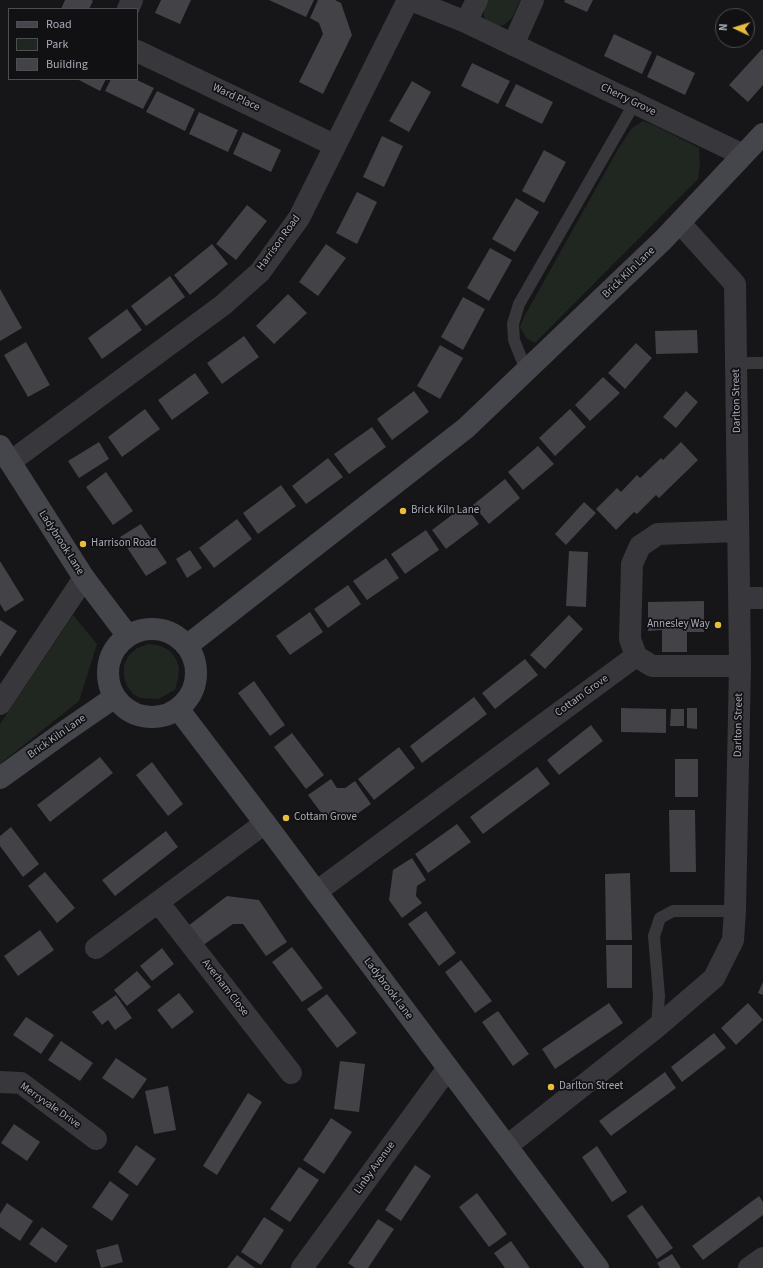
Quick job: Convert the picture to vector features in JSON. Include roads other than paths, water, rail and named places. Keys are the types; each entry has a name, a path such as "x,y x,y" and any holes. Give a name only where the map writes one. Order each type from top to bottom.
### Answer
{"street":[{"name":"Harrison Road","path":"5,454 223,305 260,272 299,218 334,145 408,0"},
{"name":"Cherry Grove","path":"411,0 466,22 634,104 743,155"},
{"path":"466,22 477,0"},
{"path":"513,45 533,0"},
{"name":"Ward Place","path":"138,51 334,145"},
{"name":"Brick Kiln Lane","path":"188,645 466,428 663,240 763,134"},
{"name":"Darlton Street","path":"507,1146 657,1027 714,978 733,940 735,911 740,666 735,284 680,223"},
{"name":"Ladybrook Lane","path":"5,454 84,578 128,636"},
{"path":"738,531 658,534 640,546 632,564 630,639 636,656 652,666 740,666"},
{"path":"0,704 84,578"},
{"path":"740,598 763,598"},
{"path":"143,629 160,629 175,634 188,645 196,662 197,680 191,696 179,710 166,716 151,718 137,715 124,708 114,697 109,685 108,671 111,657 117,645 128,636 143,629"},
{"name":"Cottam Grove","path":"316,892 636,656"},
{"name":"Brick Kiln Lane","path":"0,778 114,697"},
{"name":"Ladybrook Lane","path":"179,710 598,1268"},
{"path":"96,948 265,823"},
{"name":"Averham Close","path":"158,902 291,1073"},
{"name":"Linby Avenue","path":"302,1268 448,1068"},
{"name":"Merryvale Drive","path":"0,1082 21,1083 96,1139"},
{"path":"749,1268 763,1258"}],"lane":[{"path":"526,370 514,340 513,324 519,304 634,104"},
{"path":"736,363 763,363"},
{"path":"657,1027 658,996 654,936 660,918 672,911 735,911"}],"place":[{"name":"Brick Kiln Lane","path":"403,511"},
{"name":"Harrison Road","path":"83,544"},
{"name":"Annesley Way","path":"718,625"},
{"name":"Cottam Grove","path":"286,818"},
{"name":"Darlton Street","path":"551,1087"}]}
